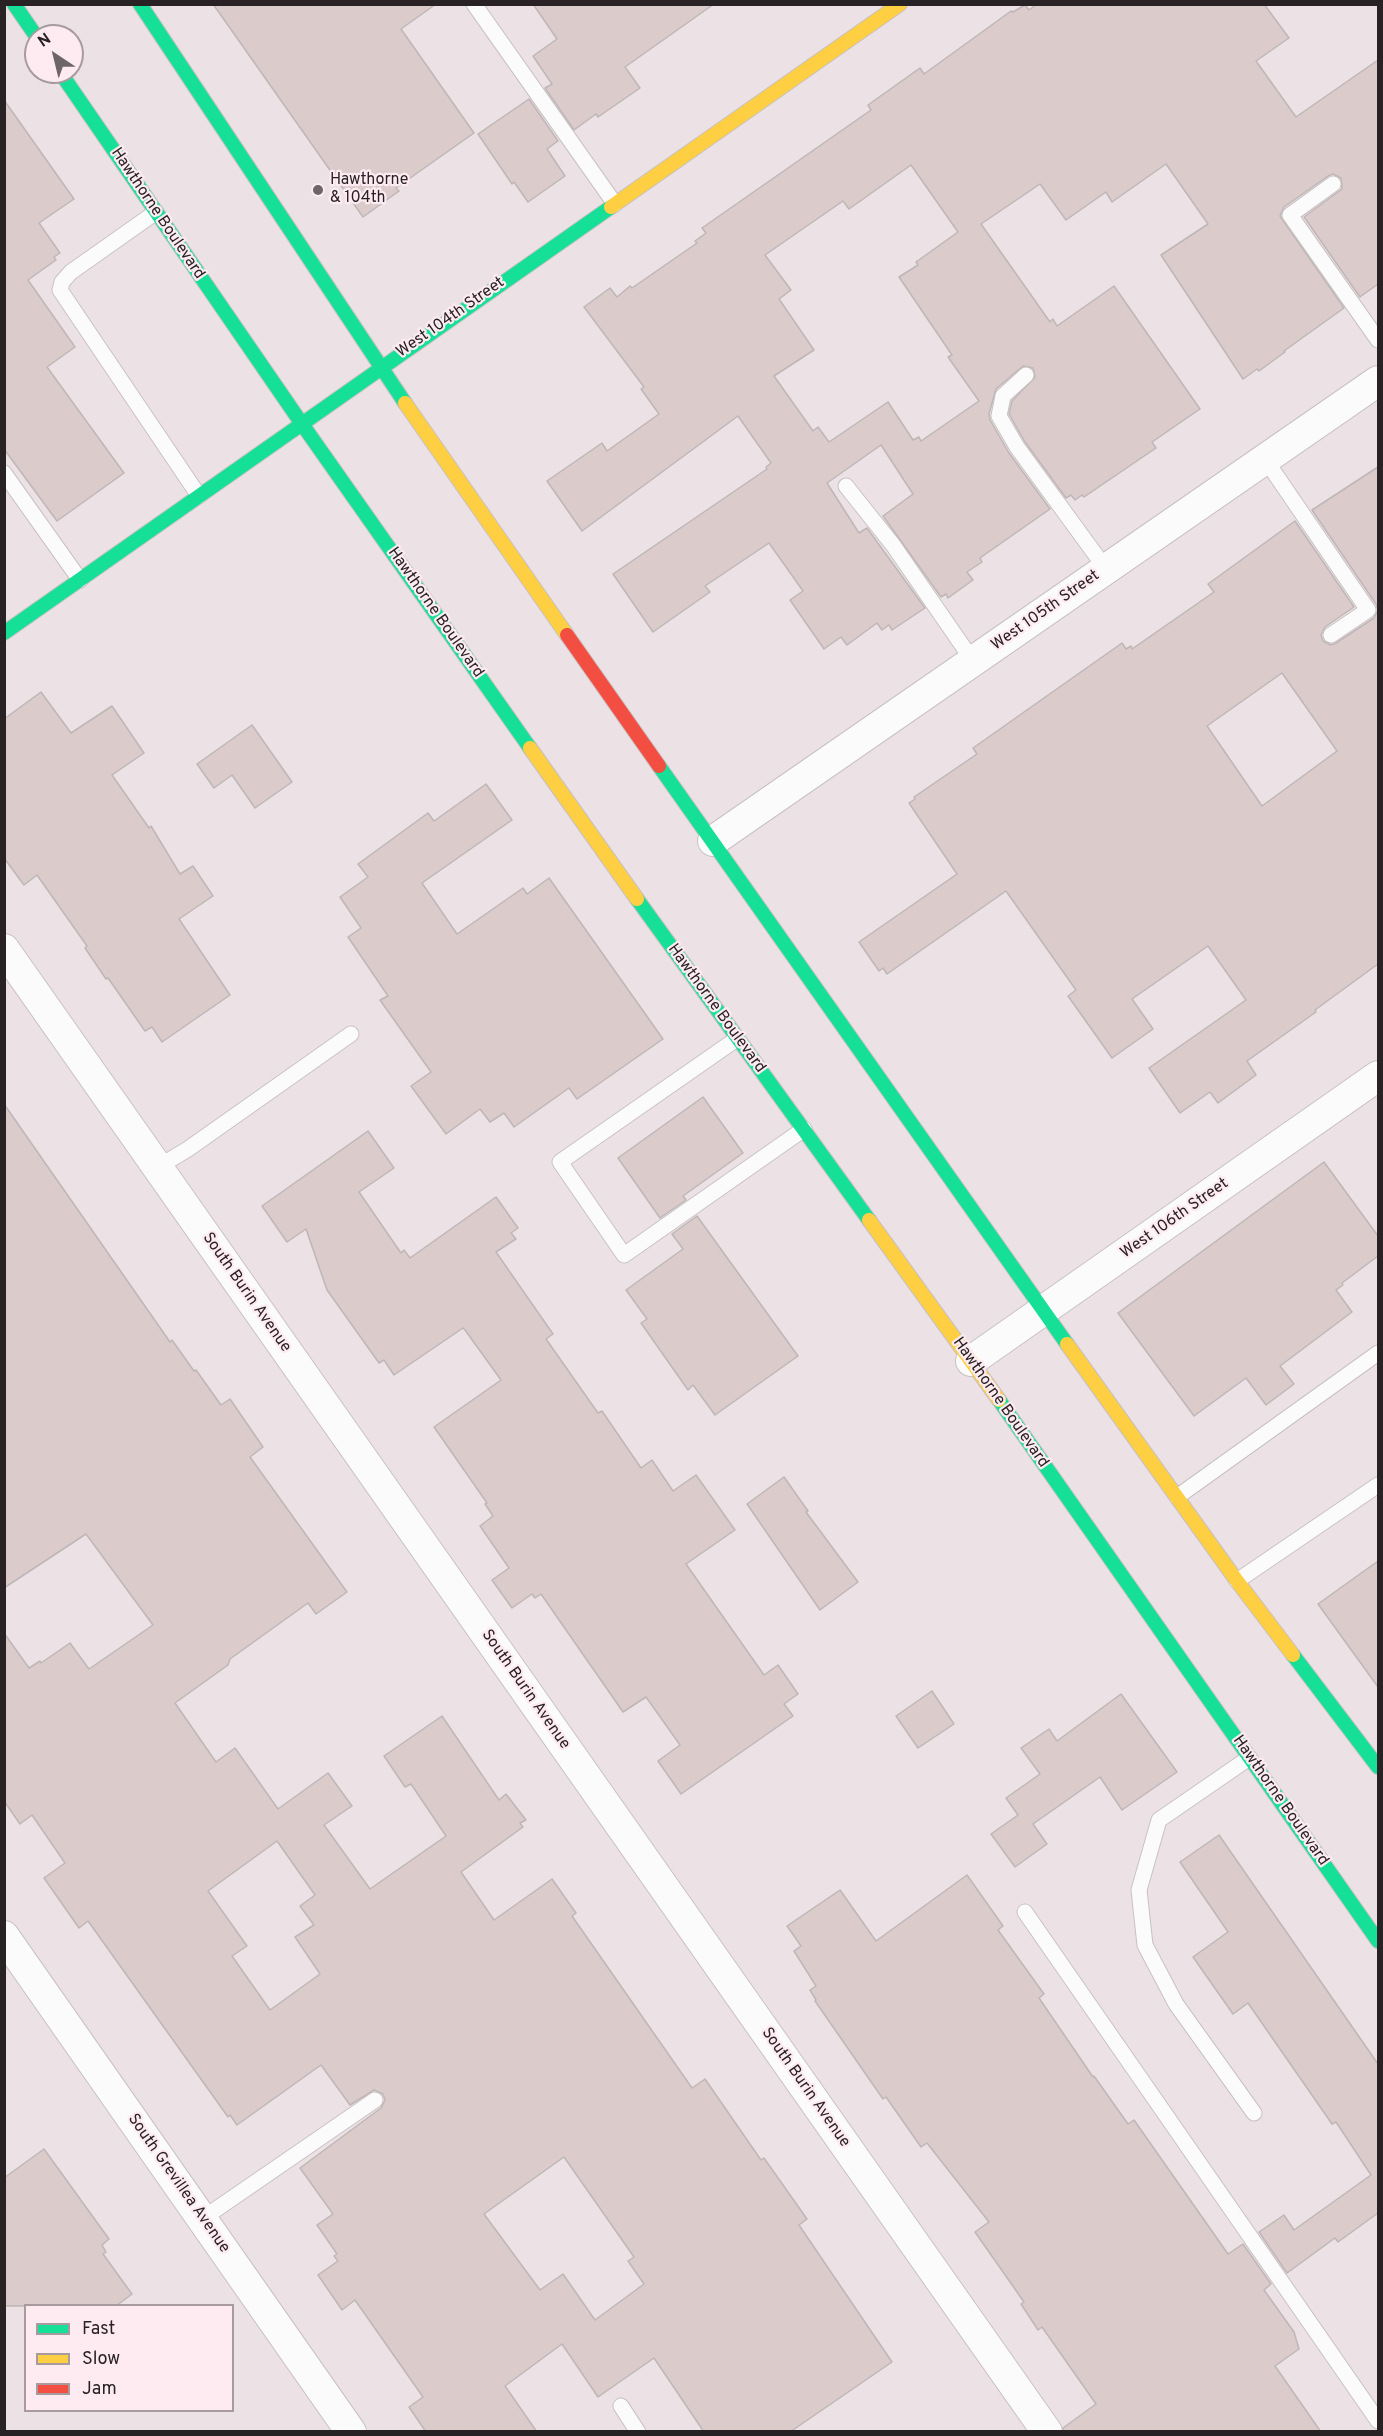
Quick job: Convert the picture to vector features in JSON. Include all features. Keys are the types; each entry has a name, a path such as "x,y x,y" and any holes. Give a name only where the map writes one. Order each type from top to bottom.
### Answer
{"main road":[{"path":"14,4 28,24"},
{"path":"140,4 380,368 1043,1311 1238,1581 1378,1767"},
{"name":"West 104th Street","path":"4,633 900,4"},
{"name":"Hawthorne Boulevard","path":"68,84 302,424 635,897 971,1361 1378,1941"}],"street":[{"name":"West 105th Street","path":"713,841 1378,381"},
{"name":"South Burin Avenue","path":"4,949 1047,2432"},
{"name":"West 106th Street","path":"971,1361 1378,1076"},
{"name":"South Grevillea Avenue","path":"4,1936 351,2432"}],"lane":[{"path":"474,4 615,204"},
{"path":"1333,184 1290,215 1378,340"},
{"path":"156,212 71,272 62,282 60,290 199,496"},
{"path":"1026,375 1003,396 999,416 1017,447 1106,569"},
{"path":"1265,459 1368,609 1330,635"},
{"path":"4,473 80,580"},
{"path":"846,486 893,545 973,661"},
{"path":"158,1167 188,1149 351,1034"},
{"path":"738,1038 560,1162 624,1255 804,1129"},
{"path":"1177,1497 1378,1353"},
{"path":"1238,1581 1378,1485"},
{"path":"1250,1758 1159,1820 1139,1890 1144,1945 1176,2004 1254,2113"},
{"path":"1025,1912 1378,2421"},
{"path":"202,2219 375,2100"},
{"path":"621,2406 638,2432"}],"building":[{"path":"213,4 436,4 401,29 474,133 396,188 399,191 363,217"},
{"path":"533,4 714,4 625,67 640,88 598,117 596,114 574,130 545,88 552,84 533,56 557,39"},
{"path":"1037,4 1264,4 1289,38 1256,61 1296,117 1378,60 1378,284 1360,297 1304,217 1342,189 1341,178 1333,174 1328,176 1284,207 1280,216 1344,308 1259,371 1257,369 1243,379 1161,255 1208,224 1166,164 1112,202 1106,192 1066,220 1040,184 981,224 1050,322 1053,319 1057,326 1114,286 1200,409 1152,442 1156,448 1084,497 1082,495 1075,500 1071,495 1066,498 1025,442 1009,414 1012,401 1035,377 1033,368 1023,366 996,389 989,414 990,420 1009,453 1050,509 980,558 982,562 967,572 973,580 948,598 946,594 941,597 883,516 913,494 881,445 827,483 859,533 867,528 925,608 892,630 889,625 882,630 877,623 847,645 841,637 824,649 790,600 803,591 769,543 705,586 710,592 653,632 613,574 767,469 766,467 771,463 738,416 582,531 547,481 602,443 607,451 659,414 641,389 644,387 584,307 610,288 617,297 630,286 632,288 697,243 695,241 706,233 702,228 871,110 868,105 920,68 924,74 1011,11 1025,5 1029,10","holes":["911,165 958,232 916,262 918,265 899,277 952,355 948,357 979,401 921,441 919,437 913,440 888,402 829,442 818,427 813,431 774,376 814,350 779,299 791,290 765,255 843,201 849,209"]},
{"path":"529,99 558,141 547,149 565,176 528,202 514,182 512,184 478,134"},
{"path":"4,100 74,199 39,223 60,253 54,257 56,260 28,280 75,347 47,367 124,473 57,521 4,449"},
{"path":"1378,467 1378,610 1376,604 1312,510"},
{"path":"1295,521 1354,607 1325,627 1321,635 1323,641 1331,645 1336,643 1374,618 1378,610 1378,964 1247,1061 1256,1075 1218,1103 1210,1092 1180,1113 1149,1068 1246,1000 1208,946 1132,999 1153,1029 1112,1058 1068,996 1076,990 1006,891 887,974 883,968 879,971 859,942 957,874 909,803 915,799 914,797 977,754 973,748 1122,643 1126,649 1131,646 1132,649 1214,592 1208,584","holes":["1282,673 1337,751 1262,806 1207,726"]},
{"path":"41,692 71,733 112,706 144,753 112,775 149,828 151,826 180,874 193,866 213,896 179,919 230,995 162,1042 152,1027 145,1031 108,978 106,979 85,948 87,946 37,875 24,885 4,858 4,719"},
{"path":"252,725 292,782 255,808 232,775 214,788 197,764"},
{"path":"486,784 512,820 422,883 457,934 523,888 527,894 549,878 663,1039 577,1099 569,1088 514,1127 504,1113 490,1122 480,1109 446,1134 411,1086 431,1072 380,1000 388,996 348,937 361,928 340,897 368,877 358,864 428,813 434,821"},
{"path":"703,1097 743,1153 683,1196 686,1200 660,1218 618,1158"},
{"path":"4,1104 170,1342 172,1340 221,1405 230,1399 263,1447 250,1457 347,1592 316,1614 308,1603 230,1659 228,1665 175,1703 216,1762 235,1748 278,1809 328,1773 352,1806 324,1825 370,1889 446,1836 411,1784 405,1787 384,1756 442,1716 499,1800 506,1794 526,1820 520,1823 523,1827 461,1872 494,1920 552,1879 576,1913 572,1916 692,2088 705,2079 761,2160 764,2158 807,2219 799,2225 892,2362 790,2432 704,2432 654,2358 598,2397 562,2344 505,2386 537,2432 426,2432 409,2407 423,2397 355,2300 342,2310 318,2275 338,2261 334,2256 337,2254 317,2225 333,2214 300,2168 381,2108 385,2100 383,2094 374,2090 350,2105 321,2065 237,2125 230,2115 228,2117 88,1921 79,1928 44,1878 65,1863 32,1815 20,1824 4,1801 4,1633 29,1668 40,1661 41,1663 70,1643 89,1669 153,1625 86,1534 4,1588","holes":["277,1841 315,1895 300,1906 314,1925 295,1937 320,1974 270,2010 232,1956 247,1946 208,1891","564,2157 634,2257 628,2261 644,2284 595,2320 563,2274 540,2290 484,2214"]},
{"path":"368,1131 394,1168 359,1192 401,1253 404,1250 410,1258 496,1197 518,1228 511,1233 516,1239 496,1252 553,1334 546,1339 598,1413 602,1411 641,1468 652,1460 673,1491 696,1475 735,1530 686,1564 764,1675 778,1665 798,1694 784,1704 793,1716 681,1794 658,1761 680,1745 646,1697 623,1712 541,1594 535,1598 532,1594 512,1608 492,1580 509,1568 480,1526 493,1516 485,1504 487,1503 434,1427 501,1380 463,1328 394,1375 384,1360 379,1363 327,1290 306,1229 287,1242 262,1206"},
{"path":"1324,1162 1378,1236 1378,1256 1336,1290 1352,1312 1280,1366 1294,1384 1266,1405 1246,1378 1194,1416 1118,1313"},
{"path":"697,1216 798,1356 715,1415 693,1385 688,1390 641,1323 647,1319 626,1290 683,1249 672,1234"},
{"path":"784,1477 808,1511 806,1512 858,1582 820,1610 747,1504"},
{"path":"1378,1561 1378,1687 1318,1604"},
{"path":"932,1691 954,1724 918,1748 896,1716"},
{"path":"1121,1694 1177,1772 1122,1810 1100,1777 1033,1824 1047,1844 1015,1867 991,1834 1018,1815 1006,1798 1040,1774 1021,1748 1049,1729 1057,1741"},
{"path":"1219,1835 1378,2064 1378,2213 1338,2242 1335,2238 1287,2273 1259,2232 1284,2215 1294,2230 1371,2175 1336,2122 1332,2124 1248,2003 1233,2014 1193,1957 1228,1932 1180,1862"},
{"path":"967,1875 1003,1926 998,1930 1044,1994 1039,1998 1093,2077 1128,2124 1134,2120 1228,2254 1243,2244 1271,2284 1264,2290 1294,2332 1299,2349 1275,2366 1321,2432 1064,2432 1063,2428 1096,2404 1042,2327 1038,2330 1021,2304 1024,2302 975,2232 989,2222 927,2143 921,2147 886,2097 883,2099 815,2001 810,1990 816,1986 794,1951 801,1946 787,1926 840,1890 876,1941"},
{"path":"44,2149 109,2239 102,2245 106,2252 103,2254 132,2294 119,2304 4,2306 4,2178"}],"traffic: fast":[{"path":"14,4 28,24"},
{"path":"140,4 405,403"},
{"path":"68,84 302,424 530,748"},
{"path":"4,633 611,207"},
{"path":"659,766 1067,1344"},
{"path":"637,899 869,1220"},
{"path":"999,1400 1378,1941"},
{"path":"1293,1655 1378,1767"}],"traffic: slow":[{"path":"611,207 900,4"},
{"path":"405,403 567,635"},
{"path":"530,748 637,899"},
{"path":"869,1220 999,1400"},
{"path":"1067,1344 1237,1581 1293,1655"}],"traffic: jam":[{"path":"567,635 659,766"}],"place":[{"name":"Hawthorne & 104th","path":"318,190"}]}
